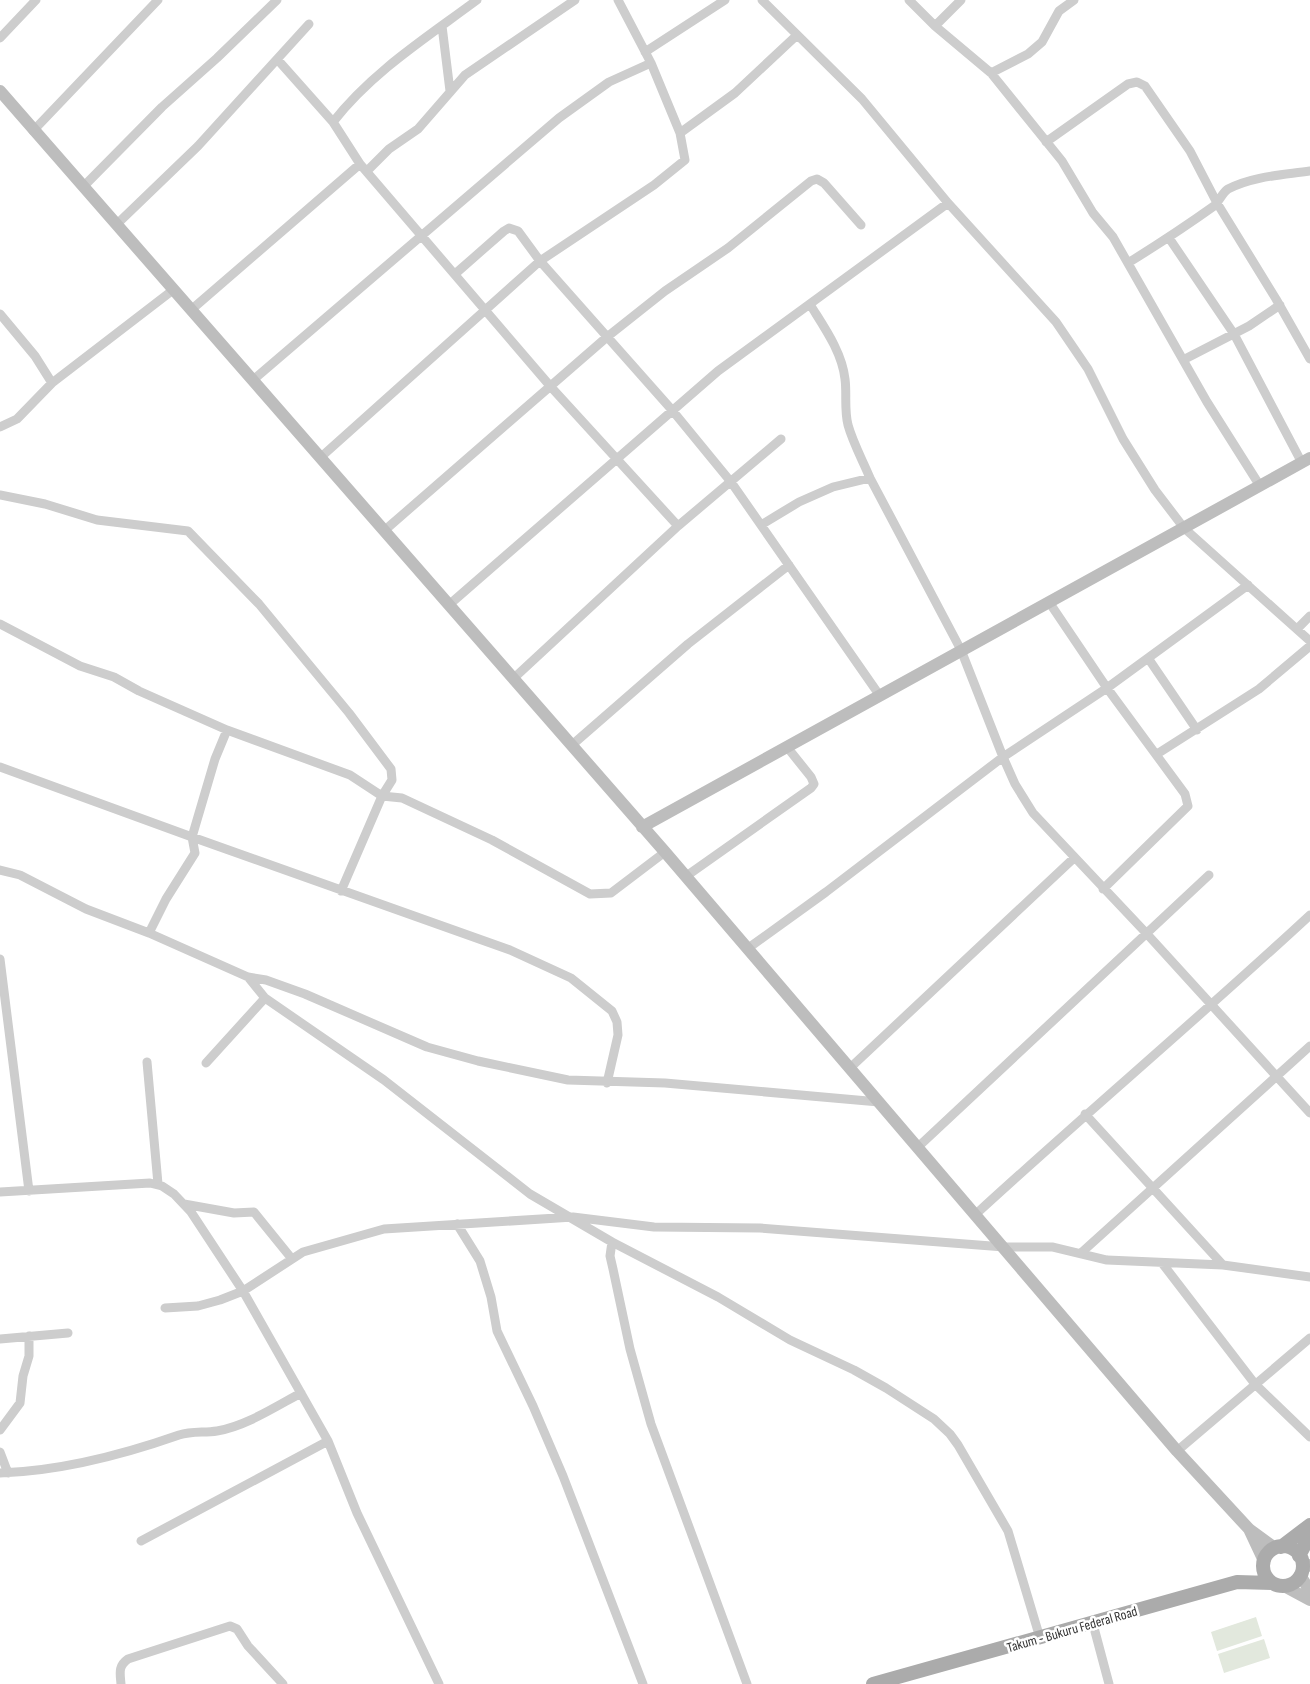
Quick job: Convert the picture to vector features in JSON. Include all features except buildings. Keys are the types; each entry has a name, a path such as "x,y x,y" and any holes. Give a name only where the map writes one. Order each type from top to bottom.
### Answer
{"main road":[{"path":"0,91 665,852 1177,1451 1250,1529 1278,1548 1288,1547 1304,1563 1310,1591"},
{"path":"642,827 1306,461"},
{"path":"1237,1582 1264,1563 1278,1548 1310,1524"},
{"path":"1250,1529 1264,1563 1264,1572 1278,1584 1310,1600"},
{"path":"1278,1584 1296,1581 1304,1563 1310,1535"},
{"name":"Takum - Bukuru Federal Road","path":"873,1684 1093,1624 1237,1582 1278,1584"}],"street":[{"path":"0,38 36,0"},
{"path":"33,131 158,0"},
{"path":"83,188 162,108 224,52 277,0"},
{"path":"333,122 347,103 377,74 477,0"},
{"path":"191,310 364,168 418,129 465,75 575,0"},
{"path":"321,457 540,261 681,166 685,160 680,134 651,63 618,0"},
{"path":"645,52 725,0"},
{"path":"762,0 796,36 862,99 948,203 1056,322 1088,369 1123,438 1155,490 1184,528 1310,641"},
{"path":"909,0 935,26 990,73 1062,162 1093,213 1114,237 1183,360 1260,486"},
{"path":"935,26 961,0"},
{"path":"990,73 1028,54 1042,42 1059,11 1074,0"},
{"path":"116,225 198,146 309,24"},
{"path":"442,26 450,91"},
{"path":"680,134 735,92 796,36"},
{"path":"278,59 333,122 364,168 551,387 678,526"},
{"path":"253,380 559,118 609,82 651,63"},
{"path":"1046,142 1128,84 1137,82 1145,86 1190,152 1217,203 1280,305 1310,359"},
{"path":"1128,263 1169,238 1217,203 1221,194 1229,189 1261,178 1310,172"},
{"path":"385,530 608,337 666,291 728,248 811,181 817,180 824,183 862,225"},
{"path":"450,604 718,371 811,306 948,203"},
{"path":"455,274 509,228 518,231 540,261 672,410 731,482 880,696"},
{"path":"1169,238 1234,334 1306,461"},
{"path":"0,427 17,419 52,383 173,290"},
{"path":"1183,360 1234,334 1280,305"},
{"path":"811,306 830,337 840,362 845,379 845,409 848,425 870,478 961,650 1015,784 1033,813 1147,934 1275,1077 1310,1113"},
{"path":"0,314 35,356 52,383"},
{"path":"514,678 678,526 781,439"},
{"path":"761,525 799,502 832,487 870,478"},
{"path":"0,495 45,504 97,520 188,531 258,604 391,769 392,780 382,796 341,891"},
{"path":"572,745 688,644 789,566"},
{"path":"747,949 826,892 1003,757 1107,688 1248,585"},
{"path":"1050,602 1107,688 1185,794 1188,806 1103,889"},
{"path":"1296,628 1310,616"},
{"path":"0,624 80,666 114,677 139,691 227,730 350,775 382,796 402,798 492,840 590,894 611,894 665,852"},
{"path":"1157,754 1259,689 1310,646"},
{"path":"1148,658 1197,730"},
{"path":"150,933 166,899 195,853 192,837 215,759 227,730"},
{"path":"685,877 814,784 812,777 787,747"},
{"path":"0,767 341,891 510,950 571,978 612,1011 616,1022 618,1035 607,1083"},
{"path":"850,1068 1074,858"},
{"path":"0,870 20,875 86,909 150,933 248,977 266,980 305,994 428,1048 478,1061 568,1080 607,1083 665,1083 879,1102"},
{"path":"918,1147 1209,875"},
{"path":"976,1214 1085,1114 1212,1006 1310,915"},
{"path":"0,959 29,1191"},
{"path":"248,977 265,998 384,1080 530,1194 573,1217 612,1242 718,1297 790,1340 862,1374 934,1419 950,1434 1008,1531 1040,1638"},
{"path":"206,1063 265,998"},
{"path":"1081,1253 1310,1046"},
{"path":"147,1062 158,1184"},
{"path":"1085,1114 1223,1265"},
{"path":"0,1192 150,1183 158,1184 174,1194 192,1212 243,1291 328,1442 357,1513 439,1684"},
{"path":"184,1204 234,1213 254,1212 292,1259"},
{"path":"165,1308 198,1306 243,1291 303,1252 384,1229 573,1217 654,1227 760,1228 1004,1247 1052,1247 1107,1260 1223,1265 1310,1277"},
{"path":"457,1224 480,1261 491,1297 497,1330 563,1476 643,1684"},
{"path":"612,1242 610,1256 630,1349 651,1424 747,1684"},
{"path":"1162,1263 1256,1384 1310,1437"},
{"path":"0,1339 68,1333"},
{"path":"0,1430 20,1403 23,1376 29,1356 30,1336"},
{"path":"1177,1451 1310,1338"},
{"path":"0,1452 4,1473 26,1473 138,1450 195,1432 217,1431 246,1421 300,1393"},
{"path":"141,1541 328,1442"},
{"path":"1093,1624 1109,1684"},
{"path":"121,1684 119,1670 121,1663 128,1659 230,1626 237,1629 248,1646 283,1684"}],"shaded area":[{"path":"1256,1617 1262,1636 1217,1651 1211,1632"},
{"path":"1264,1639 1270,1658 1224,1673 1218,1654"}]}
